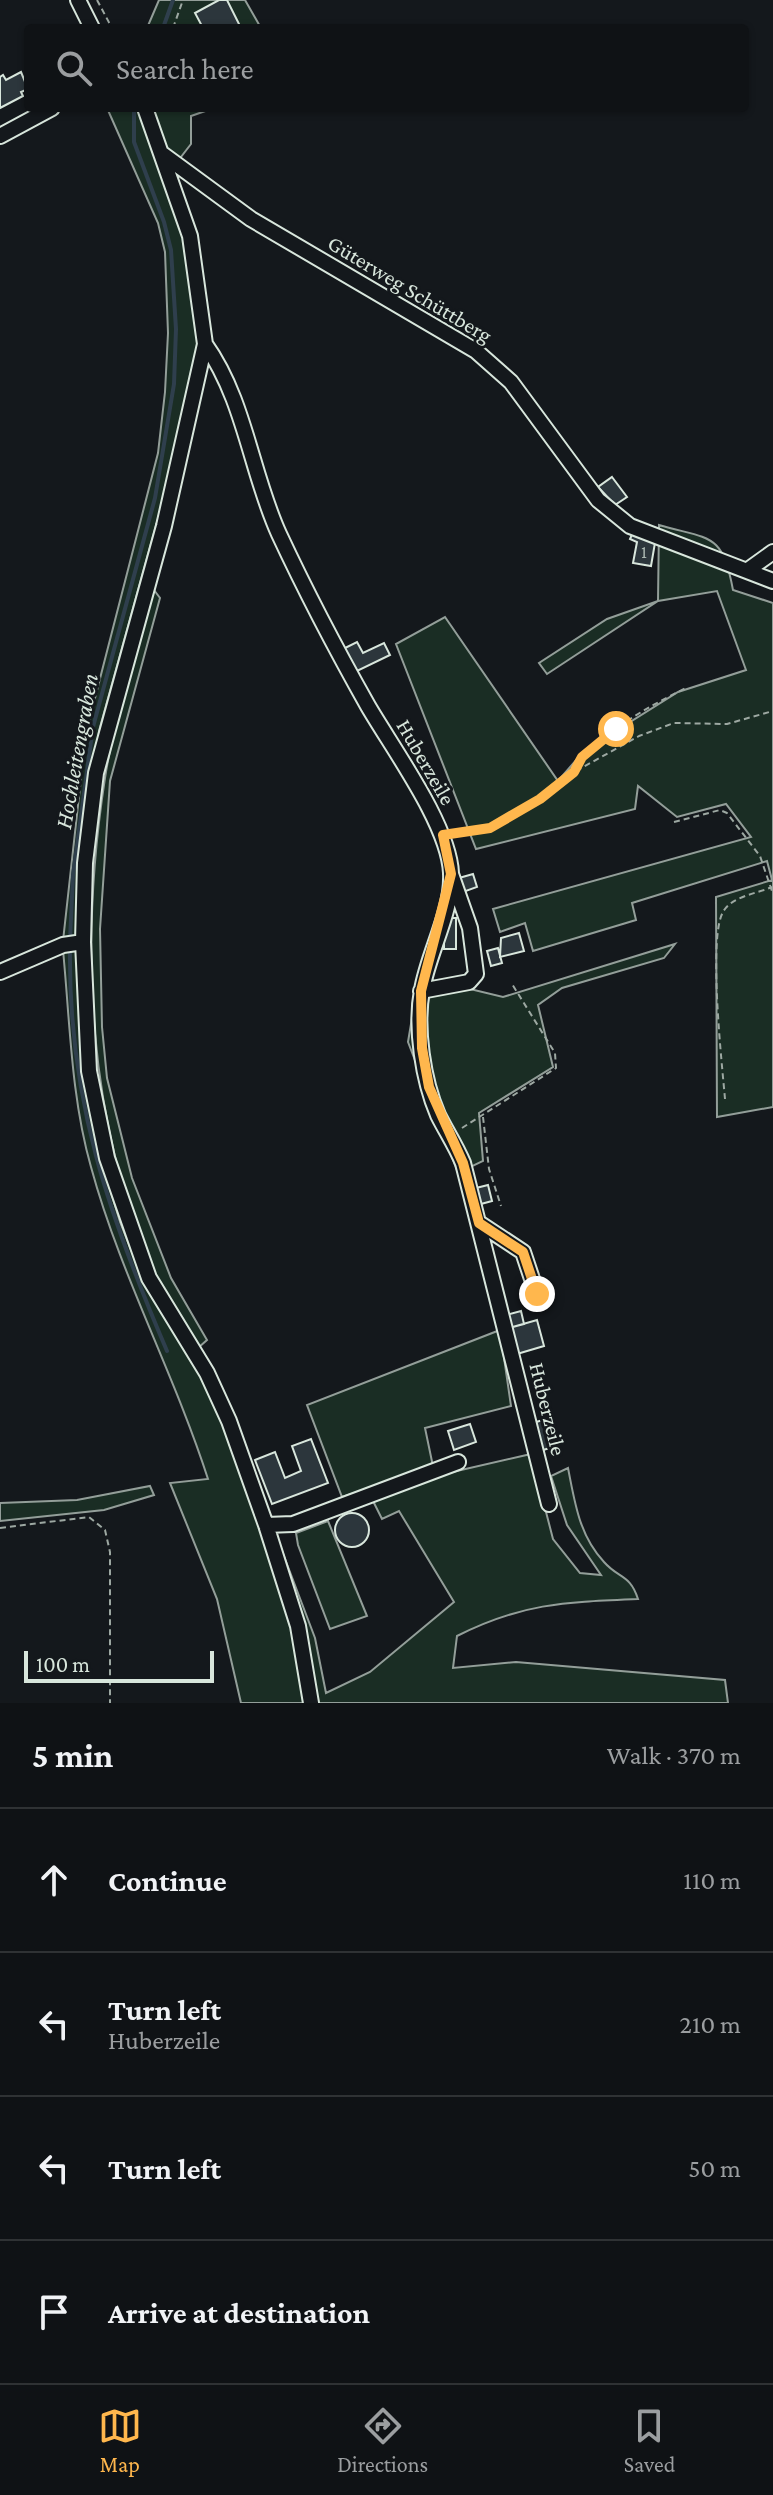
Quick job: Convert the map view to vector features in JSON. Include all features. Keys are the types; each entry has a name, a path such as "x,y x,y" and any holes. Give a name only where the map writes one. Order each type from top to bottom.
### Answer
{"street":[{"path":"78,0 90,24"},
{"path":"0,136 45,112"},
{"path":"146,112 190,236 205,344 164,526 96,773 75,943 89,1071 107,1158 149,1278 213,1385 266,1525 298,1626 311,1703"},
{"name":"Güterweg Schüttberg","path":"160,152 251,219 476,351 511,382 598,500 630,526 773,581"},
{"path":"176,194 204,187"},
{"name":"Huberzeile","path":"205,344 215,358 237,408 264,499 280,536 361,693 443,835 451,874 421,991 422,1048 429,1087 439,1116 463,1163 549,1504"},
{"path":"748,570 773,552"},
{"path":"421,991 469,982 476,974 470,928 451,874"},
{"path":"0,972 75,943"},
{"path":"479,1223 523,1252 537,1294"},
{"path":"266,1525 293,1524 458,1462"}],"path":[{"path":"97,0 110,24"},
{"path":"174,24 183,0"},
{"path":"443,835 490,828 540,799 574,772 582,757 616,729 649,706 688,687"},
{"path":"574,772 586,769 639,736 674,723 727,724 773,711"},
{"path":"674,822 720,810 727,813 760,856 773,894"},
{"path":"725,1099 717,1009 718,929 723,912 734,901 772,887"},
{"path":"451,1135 556,1068 555,1053 512,984"},
{"path":"483,1116 489,1169 501,1206"},
{"path":"0,1528 89,1517 105,1530 110,1552 110,1703"}],"green space":[{"path":"159,0 245,0 259,24 149,24"},
{"path":"109,112 202,112 191,116 191,144 164,179 189,262 196,305 197,348 167,486 99,731 77,936 63,941 86,733 158,453 168,333 165,252 158,223"},
{"path":"659,525 711,541 724,557 733,590 773,603 773,1107 717,1117 716,897 772,880 767,861 632,903 636,920 533,951 525,923 500,932 493,909 751,837 726,804 677,817 638,786 635,809 476,849 396,644 445,617 558,781 584,751 678,692 746,670 717,591 658,601"},
{"path":"154,590 160,598 110,781 100,929 102,1027 107,1078 132,1178 171,1278 207,1340 198,1348 161,1289 134,1221 116,1159 103,1097 95,1034 92,905 105,778 120,706"},
{"path":"658,601 547,674 539,663 607,619"},
{"path":"675,944 664,958 562,988 538,1005 553,1067 479,1113 483,1161 458,1173 408,1042 415,1000 466,988 503,997"},
{"path":"63,950 78,951 97,1146 120,1222 143,1280 193,1359 277,1538 315,1638 326,1693 370,1672 454,1602 399,1511 382,1519 367,1489 342,1497 307,1405 500,1330 511,1406 425,1428 435,1476 531,1454 553,1539 580,1573 601,1575 567,1525 551,1476 568,1468 579,1518 589,1541 604,1562 628,1581 638,1599 545,1606 480,1625 457,1636 453,1668 516,1662 725,1680 728,1703 241,1703 217,1599 170,1483 208,1479 117,1246 84,1141 72,1059"},
{"path":"150,1486 154,1495 104,1510 0,1521 0,1503 77,1500"},
{"path":"328,1521 367,1616 330,1629 296,1533"}],"building":[{"path":"219,0 227,0 239,24 201,24 195,13"},
{"path":"21,72 23,96 0,108 0,77 3,75 6,80"},
{"path":"612,477 627,497 615,505 598,487"},
{"path":"634,530 656,537 651,566 633,563 637,542 630,539"},
{"path":"357,642 363,653 384,643 390,655 355,672 343,649"},
{"path":"473,874 477,887 463,892 459,878"},
{"path":"444,918 456,918 456,949 444,949"},
{"path":"519,933 524,951 500,957 501,938"},
{"path":"498,948 502,963 491,966 487,951"},
{"path":"488,1185 492,1201 481,1204 476,1188"},
{"path":"521,1311 524,1324 509,1328 506,1315"},
{"path":"537,1320 544,1346 517,1354 509,1328"},
{"path":"546,1419 553,1447 540,1451 533,1423"},
{"path":"470,1424 476,1442 454,1450 448,1431"},
{"path":"311,1439 328,1483 272,1504 255,1460 275,1452 285,1478 301,1471 292,1446"},
{"path":"352,1513 364,1518 369,1530 364,1542 352,1547 340,1542 335,1530 340,1518"}],"waterway":[{"name":"Hochleitengraben","path":"164,24 173,0"},
{"name":"Hochleitengraben","path":"70,940 73,875 93,727 155,498 174,384 176,329 171,250 164,222 134,142 134,112"},
{"name":"Hochleitengraben","path":"70,949 76,1056 96,1156 127,1252 167,1351"}],"route":[{"path":"537,1294 523,1252 479,1223 463,1163 439,1116 429,1087 422,1048 421,991 451,874 443,835 490,828 540,799 574,772 582,757 616,729"}]}
